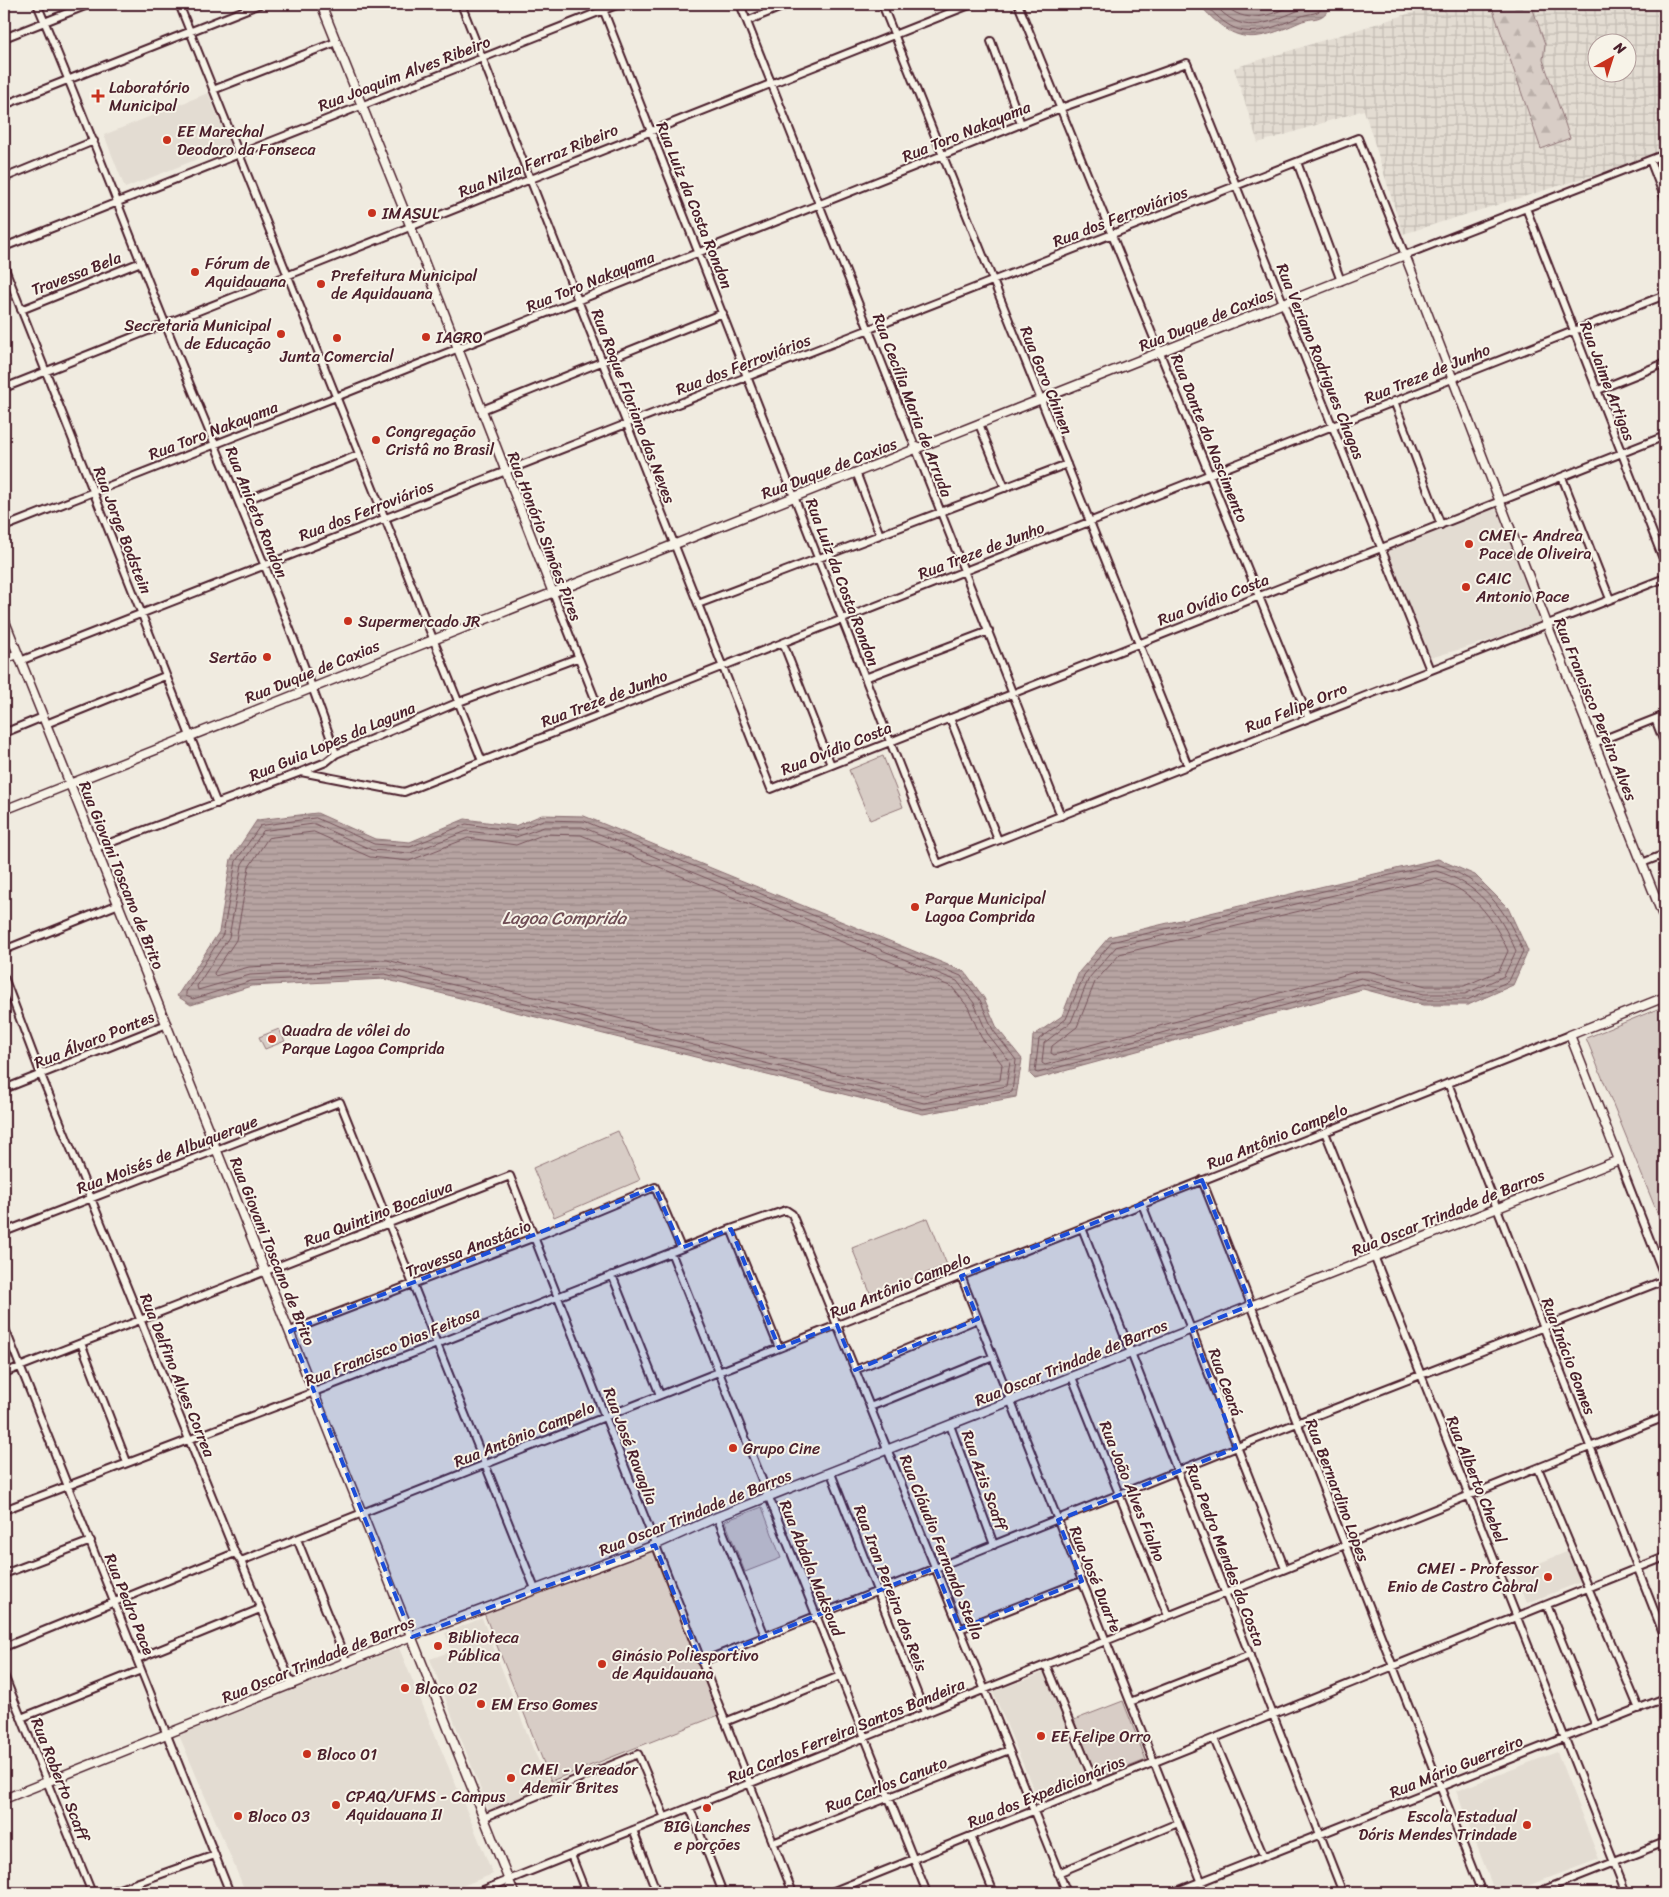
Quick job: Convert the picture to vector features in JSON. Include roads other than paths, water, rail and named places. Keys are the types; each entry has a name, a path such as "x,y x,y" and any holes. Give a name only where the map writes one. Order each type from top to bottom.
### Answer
{"main road":[{"name":"Rua Honório Simões Pires","path":"321,4 410,225 553,593"},
{"name":"Rua Duque de Caxias","path":"4,810 1405,255"},
{"name":"Rua Francisco Pereira Alves","path":"1405,255 1547,624 1665,921"},
{"name":"Rua Giovani Toscano de Brito","path":"4,619 514,1893"},
{"name":"Rua dos Ferroviários","path":"4,659 19,657"},
{"path":"1619,1160 1570,1034 1665,996"},
{"name":"Rua Oscar Trindade de Barros","path":"4,1799 412,1637 655,1546 717,1517 1619,1160"}],"street":[{"name":"Rua Aniceto Rondon","path":"37,4 69,79 165,324 313,686 336,754"},
{"path":"4,38 90,4"},
{"path":"179,4 482,761"},
{"path":"4,105 260,4"},
{"name":"Rua Roque Floriano das Neves","path":"461,4 771,789"},
{"name":"Rua Joaquim Alves Ribeiro","path":"4,247 482,57 602,7 619,4"},
{"name":"Rua Cecília Maria de Arruda","path":"740,4 1061,816"},
{"path":"747,21 789,4"},
{"name":"Rua Goro Chinen","path":"882,4 1039,400 1067,464 1188,766"},
{"name":"Rua Nilza Ferraz Ribeiro","path":"4,388 287,276 410,225 972,4"},
{"name":"Rua Dante do Nascimento","path":"1018,4 1308,717"},
{"name":"Rua Luiz da Costa Rondon","path":"602,7 796,496 938,864"},
{"path":"990,41 1021,124"},
{"path":"213,90 336,42"},
{"name":"Rua Toro Nakayama","path":"4,527 1061,108 1187,64"},
{"name":"Rua Veriano Rodrigues Chagas","path":"1187,64 1430,670"},
{"name":"Rua dos Ferroviários","path":"19,657 141,614 264,564 1358,138 1405,255"},
{"path":"4,178 94,141"},
{"name":"Rua Duque de Caxias","path":"1405,255 1665,154"},
{"path":"1650,160 1665,199"},
{"path":"1297,162 1341,281"},
{"name":"Rua Jaime Artigas","path":"1526,208 1665,564"},
{"name":"Travessa Bela","path":"21,310 141,262"},
{"name":"Rua Jorge Bodstein","path":"4,266 188,736 217,804"},
{"name":"Rua Treze de Junho","path":"301,772 404,792 1665,294"},
{"path":"482,410 723,313"},
{"path":"1598,390 1665,363"},
{"path":"1394,401 1441,525"},
{"path":"979,424 1005,488"},
{"name":"Rua Ovídio Costa","path":"771,789 1665,436"},
{"path":"239,503 358,454"},
{"path":"698,604 1067,464"},
{"path":"856,472 880,535"},
{"path":"1562,477 1610,599"},
{"name":"Rua Felipe Orro","path":"938,864 1665,578"},
{"name":"Rua Honório Simões Pires","path":"553,593 577,658 601,714"},
{"path":"865,678 989,631"},
{"path":"783,643 831,765"},
{"name":"Rua Guia Lopes da Laguna","path":"96,848 301,772 326,762 336,754 459,702 577,658"},
{"path":"4,733 165,676"},
{"path":"1594,743 1665,716"},
{"path":"950,718 998,840"},
{"path":"1655,720 1665,745"},
{"path":"1642,863 1665,854"},
{"path":"4,950 119,904"},
{"name":"Rua Delfino Alves Correa","path":"4,977 41,1075 235,1553 241,1562 292,1685"},
{"name":"Rua Álvaro Pontes","path":"4,1089 167,1024"},
{"name":"Rua Antônio Campelo","path":"241,1562 1570,1034"},
{"name":"Rua Inácio Gomes","path":"1448,1083 1665,1638"},
{"name":"Rua Moisés de Albuquerque","path":"4,1232 340,1102 390,1223"},
{"name":"Rua Alberto Chebel","path":"1325,1132 1626,1893"},
{"path":"701,1662 1297,1423 1422,1376 1665,1279 1619,1160"},
{"name":"Rua Quintino Bocaiuva","path":"4,1373 510,1176"},
{"name":"Rua José Ravaglia","path":"510,1176 793,1893"},
{"name":"Rua Bernardino Lopes","path":"1202,1180 1482,1893"},
{"name":"Travessa Anastácio","path":"290,1331 535,1237 655,1187 681,1248"},
{"name":"Rua Ceará","path":"1142,1204 1285,1569"},
{"name":"Rua Francisco Dias Feitosa","path":"4,1510 68,1484 314,1392 558,1295 731,1229 782,1210 790,1212"},
{"name":"Rua Cláudio Fernando Stella","path":"790,1212 1067,1893"},
{"path":"390,1223 535,1590"},
{"name":"Rua Pedro Mendes da Costa","path":"1082,1228 1343,1893"},
{"path":"731,1229 778,1348"},
{"name":"Rua Abdala Maksoud","path":"671,1252 927,1893"},
{"path":"612,1275 660,1395"},
{"name":"Rua José Duarte","path":"961,1276 1206,1893"},
{"path":"855,1370 978,1319"},
{"name":"Rua Pedro Pace","path":"4,1326 230,1893"},
{"path":"81,1343 127,1462"},
{"path":"870,1407 993,1356"},
{"name":"Rua João Alves Fialho","path":"1072,1376 1168,1616"},
{"name":"Rua Carlos Ferreira Santos Bandeira","path":"476,1893 1665,1417"},
{"name":"Rua Azis Scaff","path":"950,1425 994,1544"},
{"path":"1538,1468 1590,1588 1639,1709"},
{"name":"Rua Iran Pereira dos Reis","path":"830,1472 925,1713"},
{"path":"717,1517 765,1636"},
{"path":"298,1539 347,1663"},
{"path":"4,1574 91,1541"},
{"path":"4,1646 235,1553"},
{"name":"Rua dos Expedicionários","path":"829,1893 1665,1558"},
{"path":"960,1629 1082,1581"},
{"path":"1547,1605 1596,1726"},
{"path":"137,1659 260,1609"},
{"path":"1130,1702 1250,1655"},
{"path":"1046,1665 1096,1786"},
{"path":"21,1718 141,1670"},
{"name":"Rua Roberto Scaff","path":"4,1675 92,1893"},
{"path":"725,1722 840,1676"},
{"name":"Rua Mário Guerreiro","path":"1172,1893 1665,1698"},
{"path":"1214,1739 1264,1857"},
{"name":"Rua Carlos Canuto","path":"773,1843 1009,1750"},
{"path":"484,1818 638,1754 665,1818"},
{"path":"690,1808 723,1893"},
{"path":"1058,1873 1178,1822"},
{"path":"633,1830 657,1893"},
{"path":"971,1836 994,1893"},
{"path":"1536,1893 1665,1842"},
{"path":"108,1893 215,1855"},
{"path":"571,1855 586,1893"}],"water":[{"path":"1199,4 1331,4 1325,14 1318,18 1305,20 1269,34 1245,36 1223,27"},
{"name":"Lagoa Comprida","path":"317,813 375,839 410,842 465,819 515,826 542,815 584,816 965,972 984,998 997,1028 1022,1059 1016,1097 923,1114 384,979 251,986 191,1005 177,996 219,932 231,859 257,820"},
{"path":"1438,859 1475,875 1508,908 1528,951 1513,985 1468,1005 1423,1005 1363,989 1035,1079 1030,1074 1033,1036 1062,1016 1079,972 1109,937"}],"place":[{"name":"Laboratório Municipal","path":"98,96"},
{"name":"EE Marechal Deodoro da Fonseca","path":"167,140"},
{"name":"IMASUL","path":"372,213"},
{"name":"Fórum de Aquidauana","path":"195,272"},
{"name":"Prefeitura Municipal de Aquidauana","path":"321,284"},
{"name":"Secretaria Municipal de Educação","path":"281,334"},
{"name":"IAGRO","path":"426,337"},
{"name":"Junta Comercial","path":"337,338"},
{"name":"Congregação Cristâ no Brasil","path":"376,440"},
{"name":"CMEI - Andrea Pace de Oliveira","path":"1469,544"},
{"name":"CAIC Antonio Pace","path":"1466,587"},
{"name":"Supermercado JR","path":"348,621"},
{"name":"Sertão","path":"267,657"},
{"name":"Parque Municipal Lagoa Comprida","path":"915,907"},
{"name":"Quadra de vôlei do Parque Lagoa Comprida","path":"272,1039"},
{"name":"Grupo Cine","path":"733,1448"},
{"name":"CMEI - Professor Enio de Castro Cabral","path":"1548,1577"},
{"name":"Biblioteca Pública","path":"438,1646"},
{"name":"Ginásio Poliesportivo de Aquidauana","path":"602,1664"},
{"name":"Bloco 02","path":"405,1688"},
{"name":"EM Erso Gomes","path":"481,1704"},
{"name":"EE Felipe Orro","path":"1041,1736"},
{"name":"Bloco 01","path":"307,1754"},
{"name":"CMEI - Vereador Ademir Brites","path":"511,1778"},
{"name":"CPAQ/UFMS - Campus Aquidauana II","path":"336,1805"},
{"name":"BIG Lanches e porções","path":"707,1808"},
{"name":"Bloco 03","path":"238,1816"},
{"name":"Escola Estadual Dóris Mendes Trindade","path":"1527,1825"}]}
